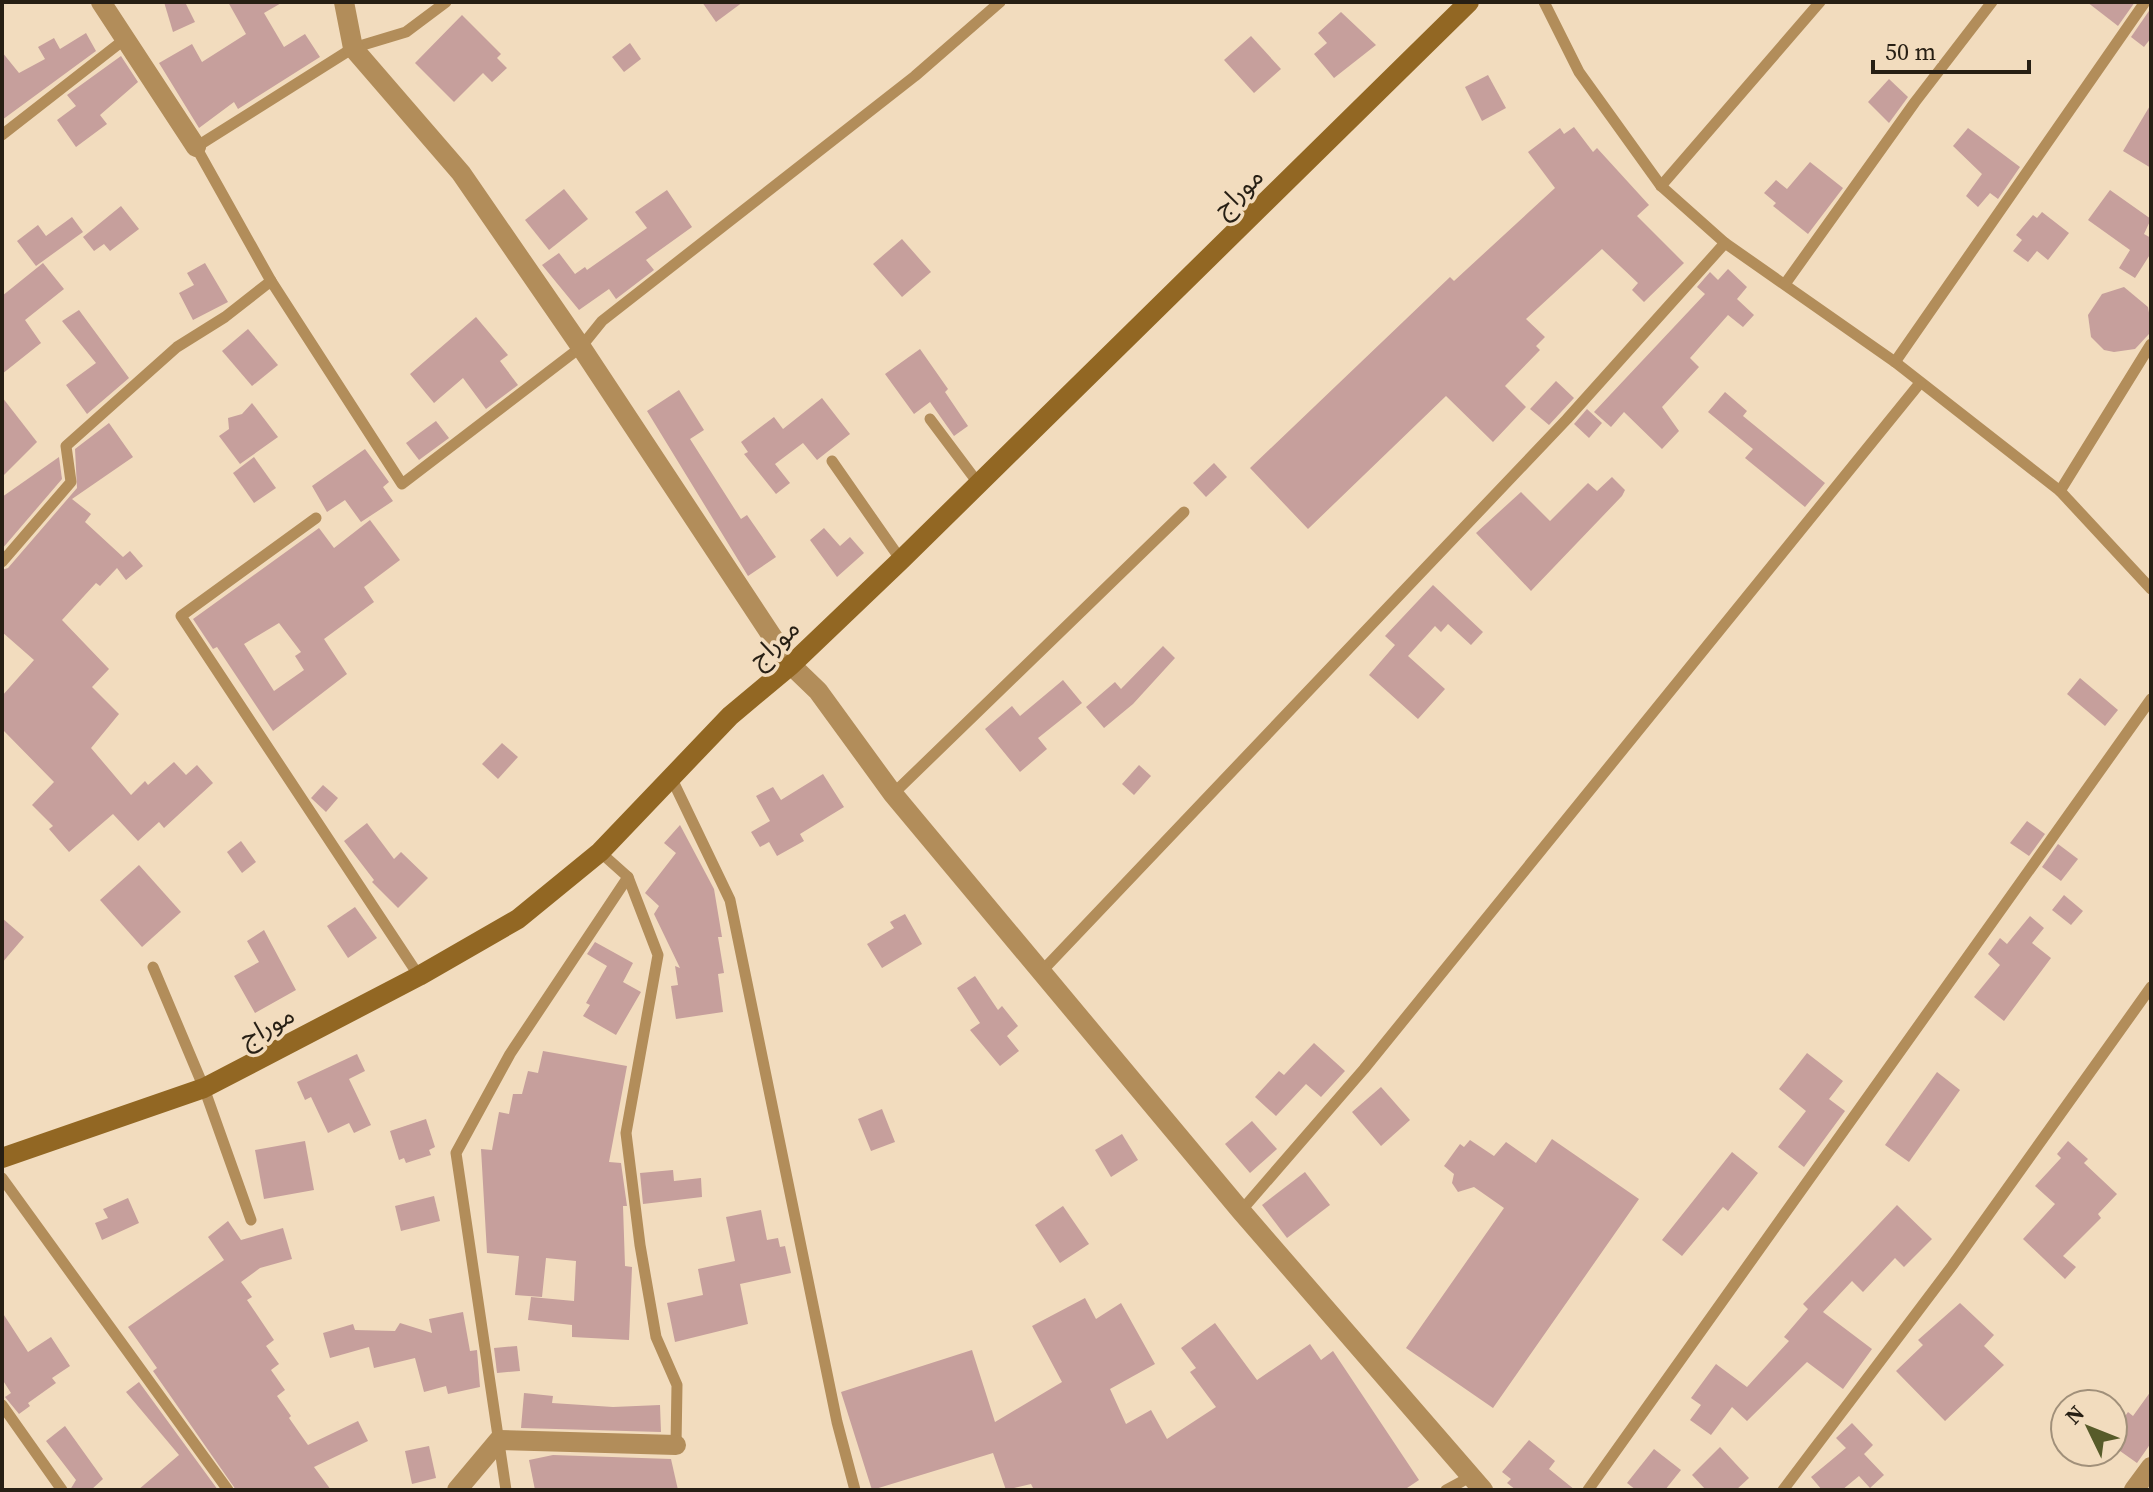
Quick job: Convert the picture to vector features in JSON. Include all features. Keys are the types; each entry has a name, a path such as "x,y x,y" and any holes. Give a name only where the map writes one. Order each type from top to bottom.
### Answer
{"main road":[{"name":"موراج","path":"2,1158 204,1088 419,976 518,919 600,852 670,775 730,716 791,665 901,560 1469,2"}],"street":[{"path":"101,2 196,147"},
{"path":"344,2 353,48 461,173 581,347 791,665 818,691 893,794 1241,1211 1478,1483"},
{"path":"457,1490 499,1440 676,1445"},
{"path":"2134,1490 2151,1467"}],"lane":[{"path":"446,2 406,32 353,48 196,147 271,281 402,484 581,347 602,321 915,76 1000,2"},
{"path":"1544,2 1579,72 1661,186 1725,243 1895,362 2060,491 2151,589"},
{"path":"1661,186 1820,2"},
{"path":"1785,284 1915,102 1992,2"},
{"path":"1895,362 2145,2"},
{"path":"2,135 125,39"},
{"path":"1043,970 1567,419 1725,243"},
{"path":"2,562 71,482 66,446 177,347 225,317 271,281"},
{"path":"2060,491 2151,344"},
{"path":"1241,1211 1364,1069 1920,383"},
{"path":"930,419 978,483"},
{"path":"832,461 901,560"},
{"path":"893,794 1184,512"},
{"path":"316,518 181,616 419,976"},
{"path":"1588,1490 2151,699"},
{"path":"670,775 730,900 837,1422 855,1490"},
{"path":"600,852 628,877 658,955 626,1133 640,1245 656,1337 677,1385 676,1445"},
{"path":"506,1490 456,1153 510,1054 628,877"},
{"path":"153,967 204,1088 251,1220"},
{"path":"1783,1490 1952,1266 2151,987"},
{"path":"2,1178 228,1490"},
{"path":"2,1405 62,1490"},
{"path":"1446,1490 1478,1483"}],"building":[{"path":"164,2 185,2 195,22 173,32"},
{"path":"228,2 283,2 264,13 284,47 305,34 320,57 238,109 234,102 199,128 159,63 192,44 202,62 246,34"},
{"path":"702,2 743,2 716,22"},
{"path":"2087,2 2135,2 2118,26"},
{"path":"2151,8 2151,38 2144,47 2131,37"},
{"path":"1341,12 1376,45 1334,78 1314,54 1327,43 1318,33"},
{"path":"462,15 501,54 497,58 507,68 492,82 483,73 454,102 415,63"},
{"path":"86,33 96,51 2,120 2,52 19,73 45,59 38,47 54,38 60,49"},
{"path":"1251,36 1281,69 1254,93 1224,60"},
{"path":"630,43 641,59 624,72 612,57"},
{"path":"121,56 138,82 100,115 107,124 76,147 57,120 76,106 67,95"},
{"path":"1488,75 1506,108 1482,121 1465,87"},
{"path":"1889,79 1908,97 1889,123 1868,102"},
{"path":"2151,104 2151,168 2123,151"},
{"path":"1574,127 1593,152 1597,148 1649,205 1637,216 1684,263 1644,302 1632,290 1638,283 1602,249 1526,319 1545,337 1536,346 1540,350 1505,386 1526,407 1493,442 1446,396 1308,529 1250,468 1450,277 1454,281 1555,188 1528,152 1560,128 1564,134"},
{"path":"1968,128 2020,167 1998,199 1990,193 1978,207 1966,196 1982,174 1953,146"},
{"path":"1810,162 1843,188 1808,234 1773,206 1776,203 1764,193 1776,180 1787,189"},
{"path":"564,189 588,219 549,250 525,220"},
{"path":"667,190 692,227 646,260 654,270 616,299 609,289 579,310 542,265 559,253 575,274 585,267 587,270 647,228 635,212"},
{"path":"2110,190 2151,219 2144,234 2151,238 2151,253 2135,278 2119,268 2130,250 2088,220"},
{"path":"121,206 139,229 110,251 104,244 94,251 83,237"},
{"path":"2042,212 2069,233 2048,260 2037,251 2028,262 2013,251 2022,240 2016,235 2033,215 2037,218"},
{"path":"72,217 83,232 36,266 17,241 38,225 46,236"},
{"path":"902,239 931,272 902,297 873,264"},
{"path":"43,263 64,289 25,320 41,343 2,374 2,296"},
{"path":"205,263 228,302 193,320 179,293 194,285 187,273"},
{"path":"1728,269 1747,287 1737,299 1754,315 1743,327 1728,315 1690,358 1699,367 1662,407 1679,431 1662,449 1624,412 1611,427 1594,412 1705,294 1697,287 1710,272 1718,280"},
{"path":"2124,287 2148,307 2149,334 2135,349 2104,350 2091,337 2088,315 2102,294"},
{"path":"79,310 129,378 87,414 66,385 96,363 62,321"},
{"path":"476,317 508,355 500,361 518,385 486,409 463,378 434,403 410,374"},
{"path":"248,329 278,365 252,386 222,351"},
{"path":"920,349 948,389 945,392 968,426 954,436 930,402 914,414 885,374"},
{"path":"1556,381 1574,398 1549,425 1530,409"},
{"path":"679,390 704,430 690,439 741,519 747,515 776,557 748,576 647,411"},
{"path":"1725,392 1747,411 1743,416 1825,483 1805,507 1745,458 1753,449 1708,412"},
{"path":"2,397 37,442 2,477"},
{"path":"822,398 850,434 817,460 803,443 775,464 790,483 776,494 744,454 748,452 741,442 774,417 783,429"},
{"path":"252,403 278,437 240,464 219,436 229,429 228,418 242,414"},
{"path":"1587,409 1602,423 1589,438 1574,424"},
{"path":"436,421 449,438 419,460 406,443"},
{"path":"109,423 133,457 72,499 91,514 85,522 123,557 130,551 143,566 126,580 117,568 100,586 96,583 62,620 109,669 92,687 119,714 91,748 131,795 145,781 148,785 174,762 186,775 197,765 213,783 164,828 159,822 138,841 113,814 69,852 49,829 53,826 32,805 54,782 2,729 2,696 34,660 2,632 2,570 8,568 77,488 75,449"},
{"path":"365,449 389,482 383,487 393,501 361,522 345,500 327,512 312,486"},
{"path":"59,457 62,479 2,549 2,497"},
{"path":"254,457 276,488 254,503 233,473"},
{"path":"1214,463 1227,477 1206,497 1193,483"},
{"path":"1612,477 1625,490 1622,496 1531,591 1476,533 1521,492 1550,521 1588,483 1597,491"},
{"path":"370,520 400,560 364,587 374,602 324,639 347,674 273,731 217,647 213,649 193,619 319,528 334,548","holes":["279,623 301,652 295,656 304,670 274,691 244,644"]},
{"path":"824,528 840,546 850,537 864,553 837,577 810,540"},
{"path":"1433,585 1483,632 1471,645 1448,624 1441,632 1435,626 1408,656 1445,689 1418,719 1369,675 1395,645 1385,636"},
{"path":"1163,646 1175,658 1133,704 1104,728 1086,707 1115,682 1121,689"},
{"path":"2080,678 2118,710 2105,726 2067,694"},
{"path":"1063,680 1082,703 1038,738 1047,749 1020,772 985,729 1012,706 1020,716"},
{"path":"502,743 518,757 498,779 482,764"},
{"path":"1139,765 1151,776 1134,795 1122,784"},
{"path":"823,774 844,807 800,834 804,841 777,856 769,842 760,847 751,832 770,821 756,796 773,787 781,800"},
{"path":"323,785 338,798 326,812 311,798"},
{"path":"2027,821 2045,834 2029,856 2010,843"},
{"path":"367,823 394,859 401,852 428,878 398,908 372,882 374,880 344,841"},
{"path":"680,825 714,889 724,973 718,974 723,1012 676,1019 671,986 678,985 675,966 680,968 654,914 659,906 645,893 676,853 664,843"},
{"path":"241,841 256,862 242,873 227,852"},
{"path":"2058,844 2078,859 2061,881 2042,867"},
{"path":"139,865 181,912 142,947 100,900"},
{"path":"2064,895 2083,911 2071,925 2052,910"},
{"path":"355,907 377,938 348,958 327,926"},
{"path":"905,914 922,944 882,968 867,944 894,928 890,922"},
{"path":"2030,916 2044,928 2032,943 2051,958 2004,1021 1974,997 2000,965 1988,954 2000,938 2007,944"},
{"path":"2,918 24,937 2,963"},
{"path":"264,930 296,990 255,1013 234,976 259,962 247,941"},
{"path":"595,942 633,963 623,982 641,992 616,1035 583,1016 590,1005 586,1003 607,966 587,954"},
{"path":"975,976 998,1010 1002,1006 1018,1026 1007,1036 1019,1051 1000,1066 970,1030 980,1023 957,988"},
{"path":"1314,1043 1345,1071 1321,1097 1306,1084 1276,1116 1255,1097 1279,1071 1284,1075"},
{"path":"543,1051 627,1066 609,1162 621,1163 627,1206 623,1206 625,1266 632,1267 629,1340 572,1337 572,1325 528,1320 531,1297 574,1301 576,1261 546,1258 542,1297 515,1295 519,1256 487,1253 481,1149 492,1150 499,1112 509,1114 513,1094 522,1094 528,1071 538,1073"},
{"path":"1807,1053 1843,1081 1829,1099 1845,1111 1804,1167 1778,1147 1806,1111 1779,1089"},
{"path":"357,1054 365,1071 349,1079 371,1125 354,1133 349,1123 328,1133 311,1097 305,1100 297,1082"},
{"path":"1937,1072 1960,1090 1909,1162 1885,1145"},
{"path":"1381,1087 1410,1120 1381,1146 1352,1112"},
{"path":"882,1109 895,1142 871,1151 858,1119"},
{"path":"426,1119 435,1147 429,1150 431,1155 406,1163 404,1158 399,1160 390,1131"},
{"path":"1252,1121 1277,1149 1250,1173 1225,1144"},
{"path":"1122,1134 1138,1160 1111,1177 1095,1150"},
{"path":"1552,1139 1639,1199 1493,1408 1406,1348 1504,1208 1474,1187 1458,1192 1452,1183 1454,1174 1444,1166 1460,1144 1464,1147 1470,1140 1494,1156 1506,1142 1536,1163"},
{"path":"305,1141 314,1190 264,1199 255,1150"},
{"path":"2068,1141 2088,1159 2084,1163 2117,1194 2098,1214 2101,1218 2063,1256 2076,1267 2065,1279 2023,1239 2055,1204 2035,1186 2061,1158 2057,1154"},
{"path":"1732,1152 1758,1173 1728,1211 1723,1207 1682,1256 1662,1240"},
{"path":"673,1170 674,1181 701,1178 702,1197 643,1204 640,1173"},
{"path":"1305,1172 1330,1205 1287,1238 1262,1205"},
{"path":"434,1196 440,1221 401,1231 395,1206"},
{"path":"128,1198 139,1223 102,1240 95,1223 108,1218 103,1209"},
{"path":"1897,1205 1932,1239 1904,1267 1895,1258 1863,1292 1852,1281 1823,1312 1872,1349 1843,1389 1807,1362 1747,1421 1732,1407 1711,1435 1690,1420 1701,1405 1691,1398 1716,1364 1747,1387 1789,1341 1784,1337 1808,1309 1803,1304"},
{"path":"1063,1206 1089,1244 1060,1263 1035,1225"},
{"path":"761,1210 767,1240 778,1238 780,1247 785,1246 791,1273 740,1284 748,1324 675,1342 667,1303 703,1295 698,1269 735,1261 726,1217"},
{"path":"228,1221 241,1240 283,1228 292,1259 260,1268 241,1282 252,1297 247,1300 274,1340 266,1346 279,1364 271,1370 285,1390 277,1396 291,1416 289,1418 308,1445 358,1421 368,1441 314,1467 331,1490 236,1490 153,1371 157,1368 128,1327 224,1260 208,1237"},
{"path":"1085,1298 1096,1319 1121,1303 1155,1364 1110,1389 1126,1424 1151,1410 1167,1439 1216,1407 1190,1372 1196,1368 1181,1348 1215,1323 1257,1380 1310,1344 1321,1360 1333,1351 1419,1480 1404,1490 1034,1490 1031,1484 1006,1490 993,1453 872,1490 841,1392 972,1350 995,1422 1062,1382 1032,1326"},
{"path":"1960,1303 1994,1335 1984,1346 2004,1365 1945,1421 1896,1371 1923,1345 1918,1340"},
{"path":"2,1312 28,1352 51,1337 70,1366 52,1378 56,1383 28,1403 30,1406 19,1414 5,1397 11,1393 2,1379"},
{"path":"463,1312 470,1351 477,1350 480,1387 448,1394 446,1386 424,1392 415,1358 374,1368 369,1347 330,1358 323,1333 353,1324 355,1330 395,1331 400,1323 432,1333 429,1319"},
{"path":"517,1346 520,1371 497,1373 494,1348"},
{"path":"139,1382 218,1490 138,1490 179,1455 126,1392"},
{"path":"2151,1391 2151,1443 2137,1463 2129,1457 2129,1413 2133,1416"},
{"path":"524,1393 553,1396 552,1403 613,1407 660,1405 661,1432 521,1428"},
{"path":"1852,1423 1873,1445 1864,1454 1884,1475 1870,1488 1859,1476 1842,1490 1822,1490 1811,1477 1846,1448 1836,1438"},
{"path":"65,1426 103,1479 91,1490 70,1490 76,1480 46,1441"},
{"path":"1529,1440 1555,1461 1549,1469 1575,1490 1516,1490 1507,1483 1511,1479 1502,1472"},
{"path":"429,1446 436,1478 412,1484 405,1451"},
{"path":"1720,1447 1749,1478 1736,1490 1706,1490 1692,1475"},
{"path":"1654,1449 1681,1470 1665,1490 1636,1490 1627,1483"},
{"path":"553,1455 671,1459 678,1490 535,1490 529,1460"}]}
